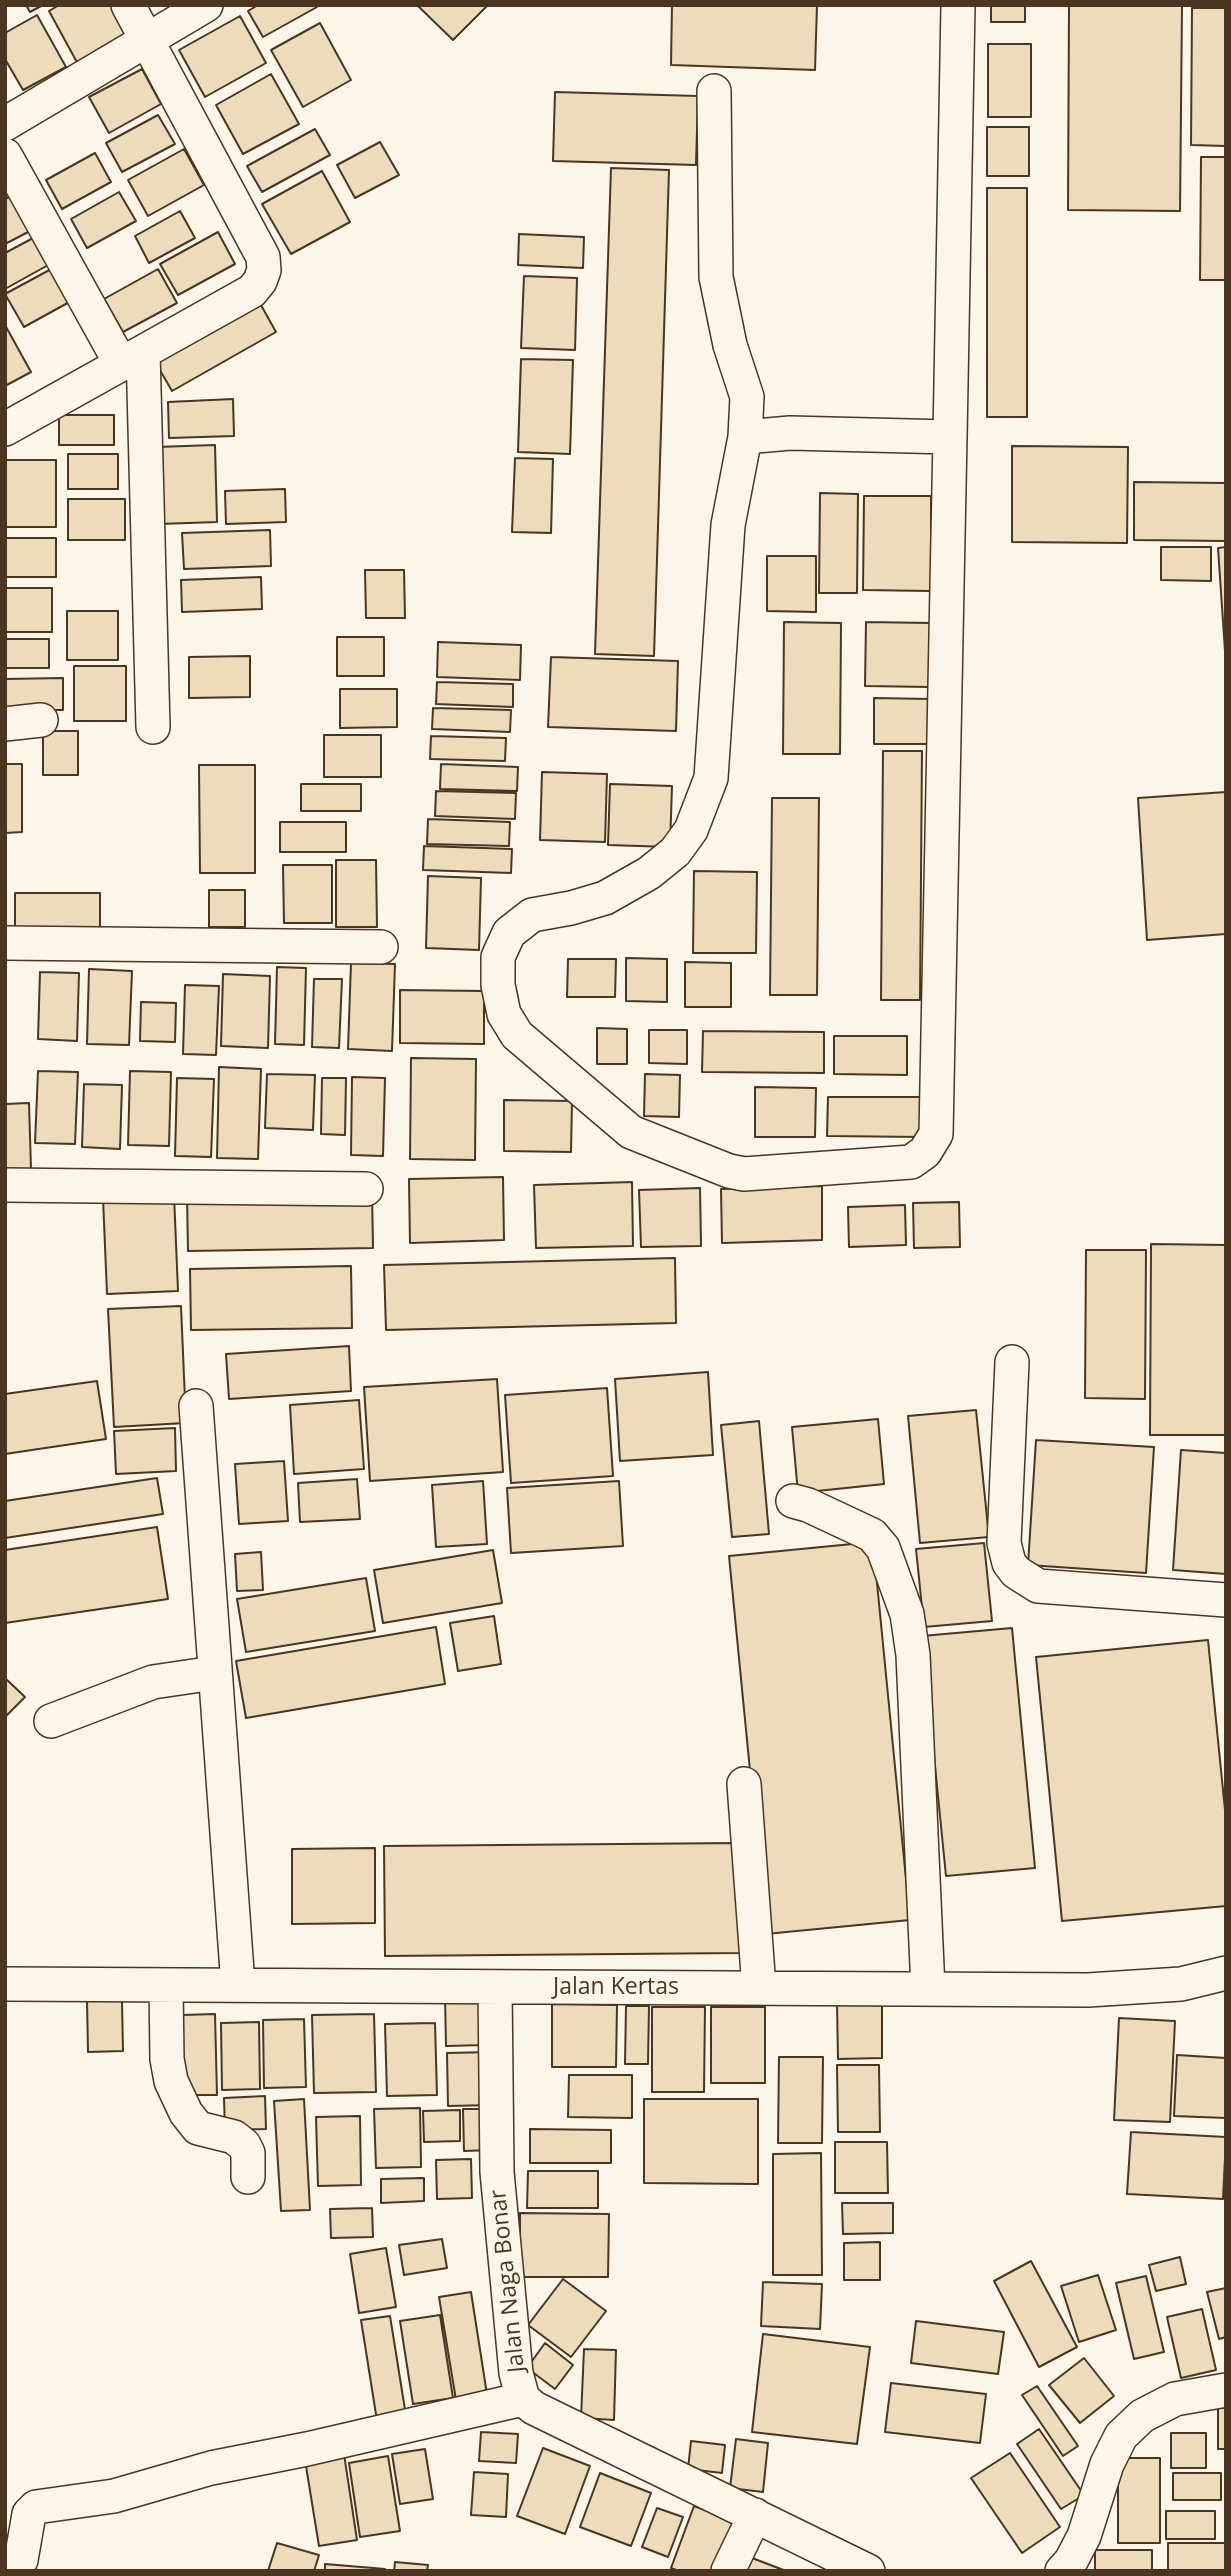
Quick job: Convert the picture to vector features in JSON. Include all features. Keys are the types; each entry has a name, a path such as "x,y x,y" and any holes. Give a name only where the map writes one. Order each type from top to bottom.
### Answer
{"street":[{"path":"5,429 252,291 264,270 262,257 128,5"},
{"path":"5,124 206,5"},
{"path":"714,91 716,277 730,345 747,397 745,437 728,525 711,778 691,830 676,852 649,873 605,898 532,915 509,933 498,957 498,985 504,1014 517,1035 631,1132 729,1171 744,1174 911,1161 925,1152 936,1134 958,5"},
{"path":"5,155 132,358 153,727"},
{"path":"745,437 790,433 950,437"},
{"path":"5,724 41,720"},
{"path":"5,943 381,947"},
{"path":"5,1185 366,1189"},
{"path":"1012,1362 1004,1543 1009,1563 1016,1572 1038,1586 1226,1600"},
{"path":"196,1406 238,1985"},
{"path":"793,1501 808,1505 872,1535 883,1548 906,1614 913,1655 928,1989"},
{"path":"51,1721 153,1682 214,1673"},
{"path":"744,1784 759,1988"},
{"name":"Jalan Kertas","path":"5,1984 1088,1990 1181,1984 1226,1973"},
{"path":"166,1985 167,2059 171,2081 186,2113 198,2128 234,2137 244,2145 248,2153 248,2177"},
{"name":"Jalan Naga Bonar","path":"495,1987 496,2172 516,2373 523,2399 534,2407 868,2571"},
{"path":"1062,2571 1071,2561 1084,2536 1107,2464 1121,2436 1142,2416 1175,2399 1226,2390"},
{"path":"5,2567 12,2567 21,2560 29,2514 36,2507 114,2496 211,2468 307,2449 523,2399"},
{"path":"728,2571 755,2515"}],"building":[{"path":"26,5 43,5 30,12"},
{"path":"59,5 116,5 133,37 79,66 49,11"},
{"path":"258,5 317,7 263,37 248,11"},
{"path":"417,5 488,5 453,40"},
{"path":"672,5 817,5 815,70 671,65"},
{"path":"991,5 1025,5 1025,22 991,22"},
{"path":"1069,5 1182,5 1180,211 1068,210"},
{"path":"1192,8 1226,8 1226,146 1191,145"},
{"path":"37,15 66,67 23,90 5,59 5,33"},
{"path":"240,16 266,63 205,97 179,50"},
{"path":"320,23 351,80 303,107 271,50"},
{"path":"988,44 1031,44 1031,117 988,117"},
{"path":"142,69 161,104 109,133 89,97"},
{"path":"271,74 299,124 243,154 216,105"},
{"path":"555,92 698,96 696,165 553,161"},
{"path":"158,115 175,144 122,172 106,143"},
{"path":"987,127 1029,127 1029,176 987,176"},
{"path":"315,129 330,155 262,192 247,166"},
{"path":"380,142 399,175 355,198 337,165"},
{"path":"184,149 204,185 148,216 128,180"},
{"path":"95,153 111,182 62,209 46,180"},
{"path":"1201,157 1226,157 1226,280 1200,280"},
{"path":"611,168 669,170 654,656 595,654"},
{"path":"322,171 350,222 291,254 262,204"},
{"path":"987,188 1027,188 1027,417 987,417"},
{"path":"119,192 136,221 87,248 71,219"},
{"path":"15,194 34,229 5,244 5,199"},
{"path":"180,211 195,238 149,263 135,236"},
{"path":"218,232 235,264 178,295 160,264"},
{"path":"519,234 584,237 583,268 518,265"},
{"path":"35,237 50,264 5,289 5,253"},
{"path":"55,267 73,300 24,327 5,294"},
{"path":"158,269 177,303 123,332 104,299"},
{"path":"524,276 577,278 575,350 521,348"},
{"path":"257,298 276,332 172,391 153,358"},
{"path":"5,325 31,372 5,386"},
{"path":"521,359 573,360 570,454 518,452"},
{"path":"233,399 234,436 169,438 168,402"},
{"path":"59,415 114,415 114,445 59,445"},
{"path":"215,445 217,522 159,524 156,447"},
{"path":"1012,446 1128,447 1127,543 1012,542"},
{"path":"68,454 118,454 118,489 68,489"},
{"path":"515,458 553,459 551,533 512,532"},
{"path":"5,460 56,460 56,527 5,527"},
{"path":"1134,482 1226,483 1226,541 1134,540"},
{"path":"285,489 286,522 226,524 225,491"},
{"path":"820,493 858,494 857,593 819,593"},
{"path":"864,496 931,496 931,591 863,590"},
{"path":"68,499 125,499 125,540 68,540"},
{"path":"270,530 271,566 184,569 182,533"},
{"path":"5,538 56,538 56,577 5,577"},
{"path":"1161,547 1211,547 1211,581 1161,580"},
{"path":"1226,547 1226,650 1225,651 1218,548"},
{"path":"767,556 816,556 816,612 767,611"},
{"path":"365,570 404,570 405,618 366,618"},
{"path":"261,577 262,609 182,612 181,580"},
{"path":"5,588 52,588 52,632 5,632"},
{"path":"67,611 118,611 118,660 67,660"},
{"path":"784,622 841,623 840,754 783,754"},
{"path":"866,622 931,623 930,687 865,686"},
{"path":"337,637 384,637 384,676 337,676"},
{"path":"5,639 49,639 49,668 5,668"},
{"path":"438,642 521,645 520,680 437,677"},
{"path":"250,656 250,697 189,698 189,657"},
{"path":"551,657 678,661 676,731 548,727"},
{"path":"74,666 126,666 126,721 74,721"},
{"path":"63,678 63,710 5,710 5,679"},
{"path":"437,682 513,684 513,707 436,704"},
{"path":"340,689 397,689 397,727 340,728"},
{"path":"874,698 931,699 931,744 874,744"},
{"path":"433,708 511,710 510,732 432,729"},
{"path":"43,731 78,731 78,775 43,775"},
{"path":"324,735 381,735 381,777 324,777"},
{"path":"431,736 506,738 505,761 430,759"},
{"path":"883,751 922,751 920,1000 881,1000"},
{"path":"5,764 22,764 22,832 5,833"},
{"path":"441,764 518,767 517,791 440,789"},
{"path":"199,765 255,765 255,873 200,873"},
{"path":"542,772 607,774 605,842 540,840"},
{"path":"301,784 361,784 361,811 301,811"},
{"path":"610,784 672,786 670,847 608,845"},
{"path":"436,791 516,793 515,819 435,816"},
{"path":"1226,792 1226,934 1147,940 1138,798"},
{"path":"772,798 819,798 817,995 770,995"},
{"path":"428,819 510,822 509,846 427,844"},
{"path":"280,822 346,822 346,852 280,852"},
{"path":"424,846 512,849 511,873 423,870"},
{"path":"336,860 376,860 377,927 336,927"},
{"path":"283,865 332,865 332,923 284,923"},
{"path":"694,871 757,872 756,953 693,953"},
{"path":"428,876 481,878 479,950 426,948"},
{"path":"209,890 245,890 245,927 209,927"},
{"path":"15,893 100,893 100,927 15,927"},
{"path":"626,958 667,959 667,1002 626,1001"},
{"path":"568,959 616,959 615,997 567,997"},
{"path":"685,962 731,963 731,1007 685,1007"},
{"path":"351,963 395,964 392,1051 348,1049"},
{"path":"277,967 306,968 304,1045 275,1044"},
{"path":"89,969 132,971 129,1045 87,1044"},
{"path":"40,972 79,973 77,1041 38,1039"},
{"path":"223,974 270,976 268,1048 221,1046"},
{"path":"314,979 342,979 339,1048 312,1047"},
{"path":"185,985 219,986 216,1055 183,1054"},
{"path":"400,990 484,991 484,1044 400,1043"},
{"path":"141,1002 176,1003 175,1042 140,1041"},
{"path":"597,1028 627,1029 627,1064 597,1064"},
{"path":"649,1030 687,1030 687,1064 649,1063"},
{"path":"703,1031 824,1032 824,1073 702,1072"},
{"path":"834,1036 907,1036 907,1075 834,1074"},
{"path":"411,1058 476,1059 475,1160 410,1159"},
{"path":"219,1067 261,1069 258,1159 217,1158"},
{"path":"38,1071 78,1072 75,1144 35,1143"},
{"path":"130,1071 171,1072 169,1146 128,1145"},
{"path":"267,1074 315,1075 313,1130 265,1128"},
{"path":"645,1074 680,1075 679,1117 644,1116"},
{"path":"352,1077 385,1078 383,1156 351,1155"},
{"path":"177,1078 214,1079 211,1157 175,1156"},
{"path":"322,1078 346,1078 345,1135 321,1134"},
{"path":"84,1084 122,1085 120,1149 82,1147"},
{"path":"755,1087 816,1088 815,1137 755,1137"},
{"path":"828,1097 922,1097 922,1137 827,1136"},
{"path":"504,1100 572,1101 571,1152 504,1151"},
{"path":"29,1103 31,1169 5,1170 5,1104"},
{"path":"503,1177 504,1240 410,1243 409,1179"},
{"path":"632,1182 633,1246 536,1248 534,1185"},
{"path":"822,1186 822,1240 722,1243 721,1189"},
{"path":"700,1188 701,1246 641,1247 639,1190"},
{"path":"372,1192 373,1248 188,1251 187,1195"},
{"path":"174,1195 178,1291 107,1294 103,1198"},
{"path":"959,1202 960,1247 914,1248 913,1203"},
{"path":"905,1205 906,1245 849,1247 848,1207"},
{"path":"1151,1244 1226,1245 1226,1435 1150,1435"},
{"path":"1086,1250 1146,1250 1145,1399 1085,1398"},
{"path":"675,1258 676,1323 386,1330 384,1265"},
{"path":"351,1266 352,1328 191,1330 190,1269"},
{"path":"181,1306 186,1423 114,1427 108,1309"},
{"path":"349,1346 351,1391 229,1399 226,1354"},
{"path":"708,1372 713,1455 620,1461 615,1379"},
{"path":"497,1379 503,1472 370,1481 364,1387"},
{"path":"97,1381 106,1439 5,1454 5,1394"},
{"path":"607,1388 613,1476 511,1483 505,1395"},
{"path":"359,1400 364,1469 294,1474 290,1405"},
{"path":"976,1410 989,1537 920,1543 908,1416"},
{"path":"878,1419 884,1484 798,1493 792,1427"},
{"path":"759,1421 769,1534 732,1537 721,1425"},
{"path":"175,1428 176,1471 116,1474 114,1431"},
{"path":"1036,1440 1154,1447 1146,1573 1028,1565"},
{"path":"1181,1450 1226,1453 1226,1574 1173,1570"},
{"path":"284,1461 288,1521 239,1524 235,1464"},
{"path":"157,1478 163,1514 5,1538 5,1501"},
{"path":"357,1479 360,1519 300,1522 298,1483"},
{"path":"483,1481 487,1544 436,1547 432,1485"},
{"path":"619,1481 623,1546 511,1553 507,1488"},
{"path":"157,1527 168,1599 5,1623 5,1550"},
{"path":"873,1542 910,1920 766,1934 729,1556"},
{"path":"984,1543 992,1621 924,1627 916,1549"},
{"path":"493,1550 502,1603 383,1623 374,1570"},
{"path":"261,1552 263,1590 237,1591 235,1554"},
{"path":"366,1578 375,1631 246,1652 237,1599"},
{"path":"494,1616 501,1664 458,1671 450,1623"},
{"path":"436,1627 445,1684 246,1718 236,1661"},
{"path":"1012,1628 1035,1868 946,1876 922,1636"},
{"path":"1208,1640 1226,1820 1226,1906 1062,1921 1036,1657"},
{"path":"5,1678 25,1697 5,1717"},
{"path":"739,1843 740,1953 385,1956 384,1846"},
{"path":"375,1848 375,1923 292,1924 292,1849"},
{"path":"484,1996 485,2045 446,2046 445,1997"},
{"path":"87,2001 122,2001 123,2051 88,2052"},
{"path":"837,2003 882,2003 882,2058 838,2059"},
{"path":"552,2004 617,2005 616,2067 552,2067"},
{"path":"626,2006 649,2006 648,2064 625,2064"},
{"path":"652,2007 705,2007 704,2092 652,2092"},
{"path":"711,2007 765,2007 765,2083 711,2083"},
{"path":"215,2014 217,2095 184,2095 182,2015"},
{"path":"374,2014 376,2092 314,2093 312,2015"},
{"path":"1119,2018 1175,2021 1170,2122 1114,2120"},
{"path":"304,2019 306,2087 264,2088 263,2020"},
{"path":"259,2022 260,2089 222,2090 221,2023"},
{"path":"435,2023 437,2095 387,2096 385,2024"},
{"path":"492,2052 493,2105 448,2106 447,2053"},
{"path":"1177,2055 1226,2058 1226,2118 1174,2116"},
{"path":"779,2057 823,2057 822,2143 778,2143"},
{"path":"837,2065 879,2065 880,2132 838,2132"},
{"path":"569,2075 632,2075 632,2118 568,2117"},
{"path":"265,2096 266,2129 225,2130 224,2098"},
{"path":"304,2099 310,2210 281,2211 274,2101"},
{"path":"644,2099 758,2099 758,2184 644,2183"},
{"path":"420,2108 421,2167 376,2168 374,2109"},
{"path":"463,2109 490,2109 491,2150 464,2151"},
{"path":"460,2110 460,2141 424,2142 423,2111"},
{"path":"360,2116 361,2185 318,2186 316,2117"},
{"path":"530,2129 611,2130 611,2163 530,2163"},
{"path":"1131,2132 1226,2137 1223,2199 1127,2194"},
{"path":"835,2142 887,2142 888,2193 835,2193"},
{"path":"821,2153 822,2275 773,2275 773,2154"},
{"path":"471,2159 472,2198 437,2199 436,2160"},
{"path":"528,2171 598,2171 598,2208 527,2208"},
{"path":"424,2178 424,2201 381,2203 381,2179"},
{"path":"842,2203 893,2203 893,2233 843,2234"},
{"path":"372,2208 373,2237 331,2238 330,2209"},
{"path":"520,2213 609,2214 608,2277 520,2277"},
{"path":"442,2239 447,2268 404,2275 399,2245"},
{"path":"880,2242 880,2280 844,2280 844,2243"},
{"path":"386,2248 396,2307 359,2313 350,2254"},
{"path":"1180,2257 1186,2284 1156,2291 1149,2265"},
{"path":"1031,2261 1077,2347 1039,2367 994,2281"},
{"path":"1098,2275 1116,2330 1079,2342 1061,2286"},
{"path":"1146,2276 1164,2352 1134,2359 1116,2283"},
{"path":"563,2279 606,2311 571,2357 528,2325"},
{"path":"763,2282 822,2284 820,2329 761,2326"},
{"path":"1226,2288 1226,2337 1219,2339 1207,2292"},
{"path":"471,2292 488,2401 457,2406 439,2297"},
{"path":"1202,2309 1216,2370 1181,2378 1167,2317"},
{"path":"440,2315 453,2398 413,2404 400,2321"},
{"path":"390,2316 407,2422 378,2427 361,2320"},
{"path":"916,2321 1004,2332 998,2374 911,2363"},
{"path":"763,2334 870,2347 857,2444 752,2432"},
{"path":"545,2343 573,2365 555,2389 527,2368"},
{"path":"584,2349 616,2350 614,2420 581,2418"},
{"path":"1084,2358 1114,2396 1080,2423 1049,2385"},
{"path":"891,2383 986,2394 980,2443 885,2432"},
{"path":"1037,2386 1078,2446 1063,2456 1022,2395"},
{"path":"1218,2408 1226,2408 1226,2449 1218,2449"},
{"path":"1039,2429 1084,2495 1061,2509 1017,2444"},
{"path":"481,2432 518,2434 516,2463 479,2461"},
{"path":"1171,2433 1206,2433 1206,2468 1171,2468"},
{"path":"736,2439 768,2443 763,2492 730,2488"},
{"path":"691,2441 725,2445 722,2473 688,2469"},
{"path":"543,2448 590,2466 565,2534 517,2516"},
{"path":"425,2449 433,2499 400,2504 392,2454"},
{"path":"1010,2453 1060,2527 1022,2553 971,2478"},
{"path":"344,2454 357,2540 319,2546 305,2460"},
{"path":"388,2456 400,2531 360,2537 349,2463"},
{"path":"1118,2458 1160,2458 1160,2543 1118,2543"},
{"path":"474,2472 508,2474 506,2517 471,2515"},
{"path":"600,2473 651,2493 631,2546 580,2527"},
{"path":"1173,2473 1221,2473 1221,2500 1173,2500"},
{"path":"694,2506 742,2524 724,2571 679,2571 671,2568"},
{"path":"657,2508 683,2517 668,2557 642,2547"},
{"path":"1166,2511 1215,2511 1215,2539 1166,2539"},
{"path":"277,2543 319,2555 314,2571 268,2571"},
{"path":"1168,2543 1226,2543 1226,2571 1168,2571"},
{"path":"1095,2550 1152,2550 1152,2571 1095,2571"},
{"path":"747,2556 786,2571 742,2571"},
{"path":"395,2562 428,2565 427,2571 394,2571"},
{"path":"325,2564 385,2569 385,2571 325,2571"}]}
